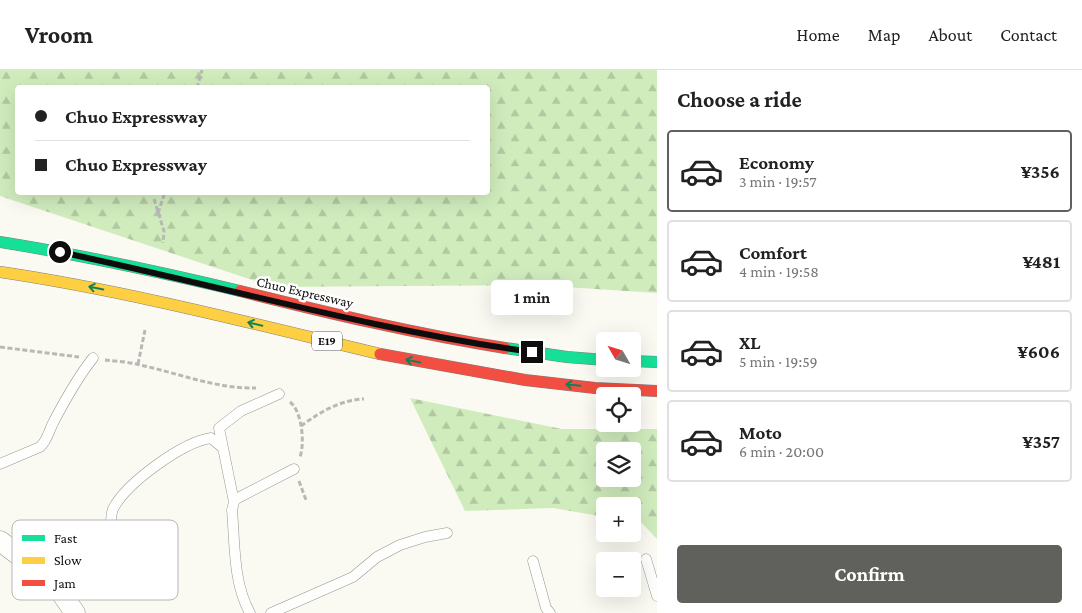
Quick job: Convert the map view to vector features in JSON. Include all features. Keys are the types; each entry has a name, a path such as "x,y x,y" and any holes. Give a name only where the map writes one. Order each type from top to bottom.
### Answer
{"highway":[{"name":"Chuo Expressway","path":"0,242 140,268 460,342 596,359"},
{"name":"E19","path":"0,272 55,280 130,295 387,356 525,380 595,388 657,391"},
{"path":"641,361 657,362"}],"street":[{"path":"0,541 12,550"},
{"path":"66,600 75,613"}],"lane":[{"path":"0,464 44,444 52,424 79,377 93,358"},
{"path":"250,613 237,573 232,510 234,500 219,428 241,411 279,394"},
{"path":"112,520 113,509 126,491 142,476 177,452 202,440 211,438 223,448"},
{"path":"234,500 294,469"},
{"path":"271,613 353,577 376,557 400,545 425,537 447,533"},
{"path":"646,559 657,596"},
{"path":"533,561 546,608 550,613"}],"path":[{"path":"198,85 202,70"},
{"path":"158,214 164,195"},
{"path":"154,198 164,231 163,243"},
{"path":"138,364 145,330"},
{"path":"0,347 138,364 223,385 273,390 293,405 298,413 304,444 294,469 306,500"},
{"path":"300,426 335,405 364,398"}],"green space":[{"path":"0,70 657,70 657,293 534,285 273,287 0,196"},
{"path":"410,398 562,429 596,429 596,432 641,432 641,429 657,429 657,539 641,523 641,497 596,497 596,515 553,508 465,511"}],"traffic: fast":[{"path":"0,242 121,264 240,291"},
{"path":"505,348 596,359"},
{"path":"641,361 657,362"}],"traffic: slow":[{"path":"0,272 143,298 380,354"}],"traffic: jam":[{"path":"240,291 372,322 505,348"},
{"path":"380,354 525,380 595,388 657,391"}],"route":[{"path":"60,252 140,268 393,328 460,342 532,352"}]}
